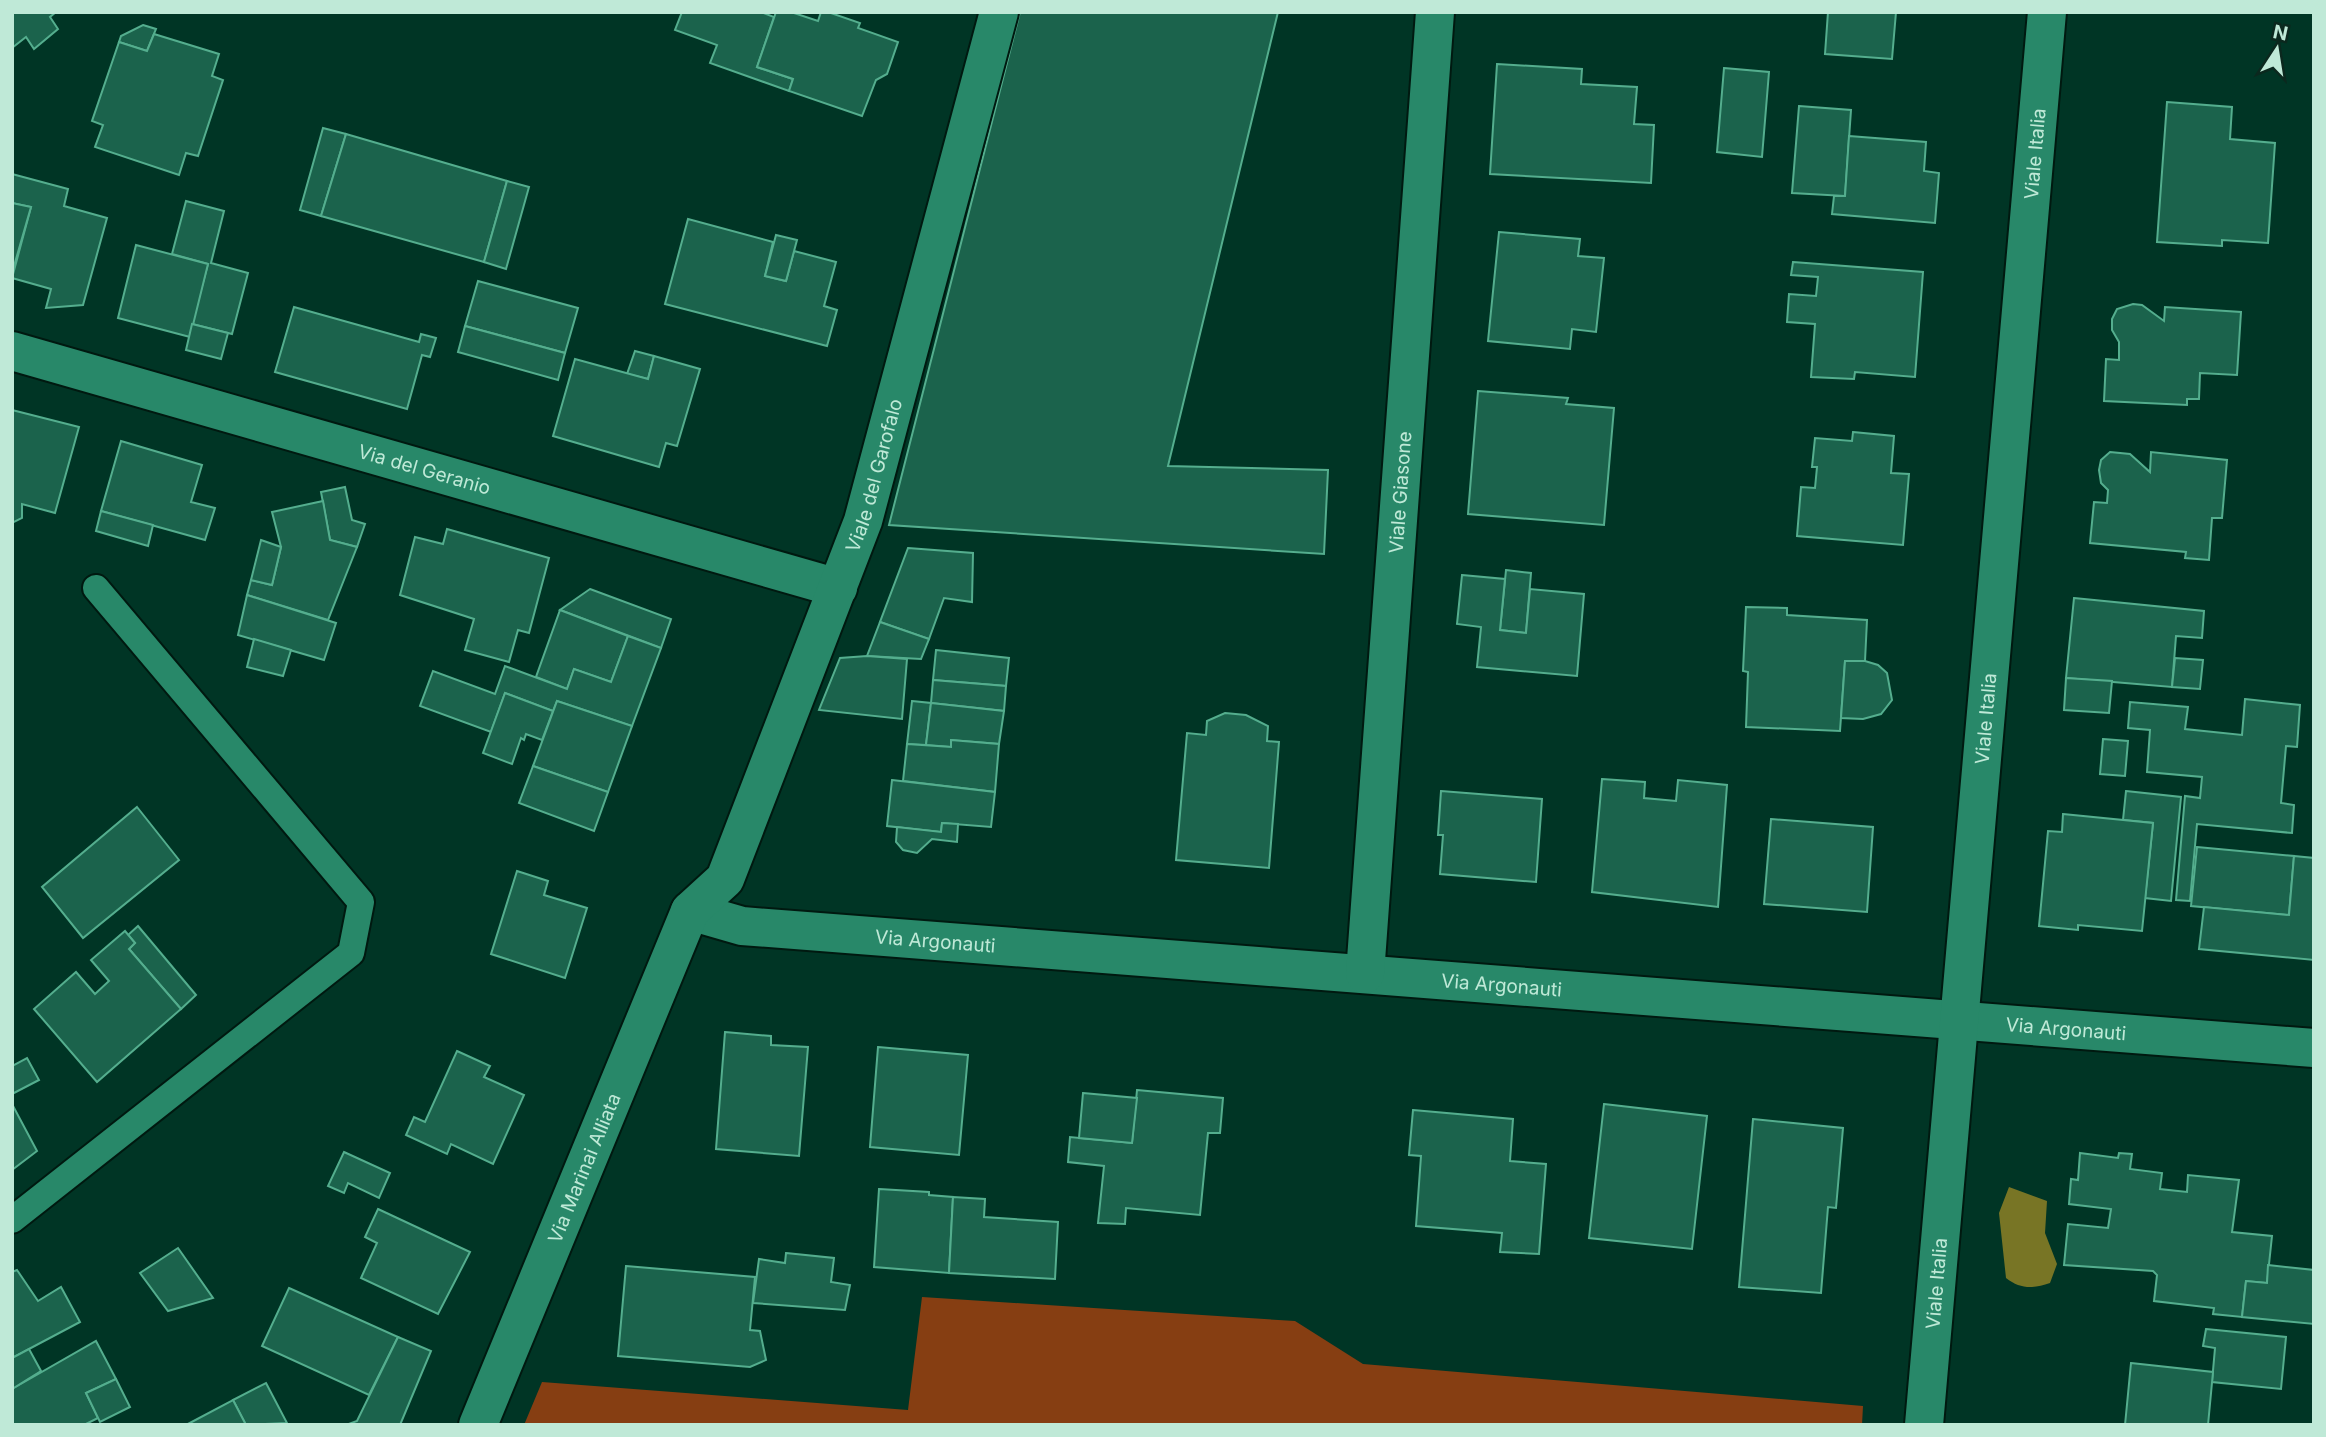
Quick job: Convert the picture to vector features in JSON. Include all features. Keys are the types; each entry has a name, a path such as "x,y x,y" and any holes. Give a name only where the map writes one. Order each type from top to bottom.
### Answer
{"street":[{"name":"Viale del Garofalo","path":"690,911 725,879 863,521 999,12"},
{"name":"Viale Giasone","path":"1365,974 1435,12"},
{"name":"Viale Italia","path":"1924,1425 2047,12"},
{"name":"Via del Geranio","path":"12,351 838,588"},
{"name":"Via Argonauti","path":"690,911 742,926 2314,1048"},
{"name":"Via Marinai Alliata","path":"478,1425 690,911"}],"lane":[{"path":"12,1220 351,953 361,902 96,588"}],"shaded area":[{"path":"2009,1187 2047,1201 2045,1233 2057,1264 2050,1283 2027,1287 2006,1278 1999,1213"},
{"path":"922,1297 1295,1321 1363,1364 1863,1406 1862,1425 524,1425 542,1382 908,1410"}],"building":[{"path":"12,12 56,12 50,17 58,29 34,49 26,37 12,48"},
{"path":"682,12 761,12 774,17 757,67 793,79 789,91 710,63 717,45 675,30"},
{"path":"776,12 791,12 818,21 821,12 828,12 860,23 858,28 898,42 887,74 876,80 862,116 789,91 793,79 757,67"},
{"path":"1020,12 1278,12 1168,466 1328,470 1324,554 889,525"},
{"path":"1828,12 1896,12 1892,59 1825,54"},
{"path":"143,25 156,29 147,51 119,42 121,36"},
{"path":"154,34 219,54 212,76 223,80 198,156 186,153 179,175 95,147 103,125 92,121 119,42 147,51"},
{"path":"1497,64 1582,69 1581,84 1637,87 1634,124 1654,125 1651,183 1490,174"},
{"path":"1724,68 1769,72 1762,157 1717,152"},
{"path":"2167,102 2232,107 2230,139 2275,143 2268,243 2222,240 2222,246 2157,242"},
{"path":"1799,106 1851,110 1845,196 1792,193"},
{"path":"323,128 346,134 321,216 300,210"},
{"path":"346,134 507,181 484,262 321,216"},
{"path":"1849,136 1926,142 1924,171 1939,173 1935,223 1832,214 1834,196 1845,196"},
{"path":"12,174 68,189 64,206 107,218 83,305 46,308 51,289 12,278 31,207 12,203"},
{"path":"507,181 529,187 506,269 484,262"},
{"path":"186,201 224,211 211,263 248,273 232,334 192,324 208,264 172,254"},
{"path":"12,203 31,207 12,273"},
{"path":"688,219 773,242 765,276 786,281 794,251 836,262 824,306 837,310 827,346 665,304"},
{"path":"1499,232 1580,239 1578,256 1604,258 1596,332 1572,329 1570,349 1488,341"},
{"path":"776,235 797,240 786,281 765,276"},
{"path":"136,245 208,264 190,337 118,318"},
{"path":"1793,262 1923,272 1915,377 1855,372 1854,379 1811,377 1815,324 1787,322 1789,294 1816,296 1818,277 1791,275"},
{"path":"478,281 578,308 565,353 465,326"},
{"path":"2133,304 2142,305 2164,321 2165,307 2241,312 2237,375 2200,373 2199,399 2187,399 2187,405 2104,401 2106,359 2119,360 2119,342 2112,330 2112,319 2117,309"},
{"path":"294,307 419,342 421,334 436,338 430,357 422,355 407,409 275,372"},
{"path":"192,324 228,333 221,359 186,350"},
{"path":"465,326 565,353 558,380 458,352"},
{"path":"635,351 654,356 648,379 627,374"},
{"path":"654,356 700,369 677,446 666,443 659,467 553,436 575,359 648,379"},
{"path":"1478,391 1568,398 1566,404 1614,408 1604,525 1468,514"},
{"path":"12,410 79,427 55,513 22,504 22,518 12,523"},
{"path":"1853,432 1894,436 1891,473 1909,474 1903,545 1797,536 1801,487 1815,488 1817,467 1812,467 1815,438 1852,441"},
{"path":"121,441 202,465 191,502 215,508 205,540 101,511"},
{"path":"2110,452 2130,454 2150,472 2151,452 2227,460 2222,518 2212,518 2209,560 2185,558 2186,552 2090,543 2094,502 2107,503 2108,490 2101,483 2099,470 2101,460"},
{"path":"345,487 352,520 365,524 357,547 330,540 321,492"},
{"path":"323,501 330,540 357,547 328,620 247,595 251,580 272,585 281,547 272,512"},
{"path":"101,511 153,525 148,546 96,531"},
{"path":"447,529 549,558 529,633 518,630 509,662 465,650 474,619 400,595 415,537 443,544"},
{"path":"261,540 281,547 272,585 251,580"},
{"path":"908,548 973,553 972,602 944,598 929,639 880,622"},
{"path":"1506,570 1531,573 1526,633 1500,630"},
{"path":"1462,575 1505,579 1500,630 1526,633 1530,589 1584,594 1577,676 1477,667 1481,627 1457,624"},
{"path":"590,589 671,619 661,648 560,610"},
{"path":"247,595 336,623 324,660 238,635"},
{"path":"2074,598 2204,611 2202,638 2176,636 2172,687 2066,678"},
{"path":"1746,607 1787,608 1787,615 1867,620 1865,661 1845,661 1840,731 1746,727 1748,672 1743,671"},
{"path":"560,610 628,636 611,682 574,669 567,689 536,677"},
{"path":"880,622 929,639 921,659 867,656"},
{"path":"628,636 661,648 632,726 557,701 553,711 505,693 491,732 420,706 433,671 495,694 505,666 567,689 574,669 611,682"},
{"path":"254,639 291,650 283,676 247,667"},
{"path":"936,650 1009,658 1006,686 933,680"},
{"path":"867,656 907,659 902,719 819,710 840,658"},
{"path":"2175,658 2203,660 2200,689 2172,687"},
{"path":"1845,661 1865,661 1878,665 1887,673 1892,700 1881,714 1863,719 1841,718"},
{"path":"2066,678 2112,681 2109,713 2064,710"},
{"path":"933,680 1006,686 1004,711 931,703"},
{"path":"505,693 553,711 542,740 526,734 524,740 521,738 512,764 483,753"},
{"path":"2245,699 2300,705 2297,747 2286,746 2281,803 2294,805 2292,833 2197,824 2190,901 2176,900 2185,796 2200,798 2202,777 2147,772 2150,730 2128,728 2130,702 2188,707 2185,729 2242,735"},
{"path":"557,701 632,726 608,792 533,766"},
{"path":"912,701 931,703 926,745 907,744"},
{"path":"931,703 1004,711 999,744 951,740 951,747 926,745"},
{"path":"1225,713 1246,715 1268,726 1267,741 1279,742 1269,868 1176,860 1187,733 1206,735 1207,721"},
{"path":"2103,739 2128,741 2125,776 2100,774"},
{"path":"951,740 999,744 995,792 903,781 907,744 951,747"},
{"path":"533,766 608,792 594,831 519,803"},
{"path":"1602,779 1645,782 1644,798 1676,801 1678,780 1727,785 1718,907 1592,892"},
{"path":"892,780 995,792 991,827 942,823 941,832 887,826"},
{"path":"1441,791 1542,799 1536,882 1440,874 1443,835 1438,835"},
{"path":"2126,791 2181,797 2171,901 2145,898 2153,823 2123,820"},
{"path":"137,807 179,860 83,938 42,887"},
{"path":"2063,814 2153,823 2142,931 2078,925 2078,930 2039,926 2048,831 2062,832"},
{"path":"1771,819 1873,827 1867,912 1764,904"},
{"path":"942,823 958,824 957,842 932,839 917,853 903,850 896,842 897,827 941,832"},
{"path":"2197,847 2294,856 2289,915 2191,906"},
{"path":"2294,856 2314,858 2314,960 2199,949 2204,907 2289,915"},
{"path":"517,871 548,881 544,895 587,908 565,978 491,954"},
{"path":"138,926 196,995 181,1009 129,949 135,943 128,935"},
{"path":"125,931 135,943 129,949 181,1009 97,1082 34,1009 76,972 95,994 109,981 91,960"},
{"path":"725,1032 771,1036 771,1045 808,1047 799,1156 716,1149"},
{"path":"878,1047 968,1055 959,1155 870,1147"},
{"path":"457,1051 490,1066 484,1077 524,1095 493,1164 451,1144 447,1154 406,1135 414,1117 425,1122"},
{"path":"27,1058 39,1080 12,1094 12,1066"},
{"path":"1137,1090 1223,1098 1220,1133 1208,1133 1200,1215 1126,1208 1125,1224 1098,1223 1104,1166 1068,1162 1070,1137 1132,1143"},
{"path":"1083,1093 1137,1098 1132,1143 1079,1138"},
{"path":"12,1104 37,1151 12,1170"},
{"path":"1604,1104 1707,1116 1692,1249 1589,1238"},
{"path":"1413,1110 1513,1119 1510,1161 1546,1164 1539,1254 1500,1252 1502,1233 1416,1226 1421,1156 1409,1155"},
{"path":"1753,1119 1843,1128 1836,1208 1828,1207 1821,1293 1739,1287"},
{"path":"344,1152 390,1173 379,1198 348,1183 344,1193 328,1186"},
{"path":"2080,1153 2118,1158 2119,1153 2132,1154 2130,1169 2162,1173 2160,1189 2187,1192 2188,1175 2239,1180 2232,1232 2272,1236 2267,1283 2246,1281 2242,1317 2213,1314 2214,1308 2154,1301 2157,1275 2153,1271 2064,1265 2068,1224 2108,1228 2111,1209 2069,1204 2071,1179 2078,1180"},
{"path":"879,1189 929,1192 929,1195 953,1197 949,1273 874,1267"},
{"path":"953,1197 985,1199 984,1217 1058,1222 1055,1279 949,1273"},
{"path":"378,1209 470,1252 438,1314 361,1278 377,1243 365,1237"},
{"path":"178,1248 213,1298 168,1311 140,1273"},
{"path":"786,1253 834,1258 831,1282 850,1285 845,1310 753,1303 759,1259 785,1263"},
{"path":"2268,1265 2314,1270 2314,1324 2242,1317 2246,1281 2267,1283"},
{"path":"626,1266 755,1277 750,1330 760,1331 766,1360 750,1367 618,1356"},
{"path":"17,1270 38,1301 61,1287 80,1322 12,1358 12,1272"},
{"path":"289,1288 398,1337 369,1395 262,1346"},
{"path":"2206,1329 2286,1337 2281,1389 2212,1382 2215,1348 2203,1346"},
{"path":"398,1337 431,1351 400,1425 346,1425 357,1421"},
{"path":"96,1341 116,1379 86,1393 98,1418 84,1425 12,1425 12,1389"},
{"path":"29,1349 41,1371 12,1389 12,1358"},
{"path":"2131,1363 2213,1372 2208,1425 2125,1425"},
{"path":"116,1379 130,1407 100,1422 86,1393"},
{"path":"266,1383 287,1423 246,1425 233,1400"},
{"path":"233,1400 246,1425 186,1425"}]}
